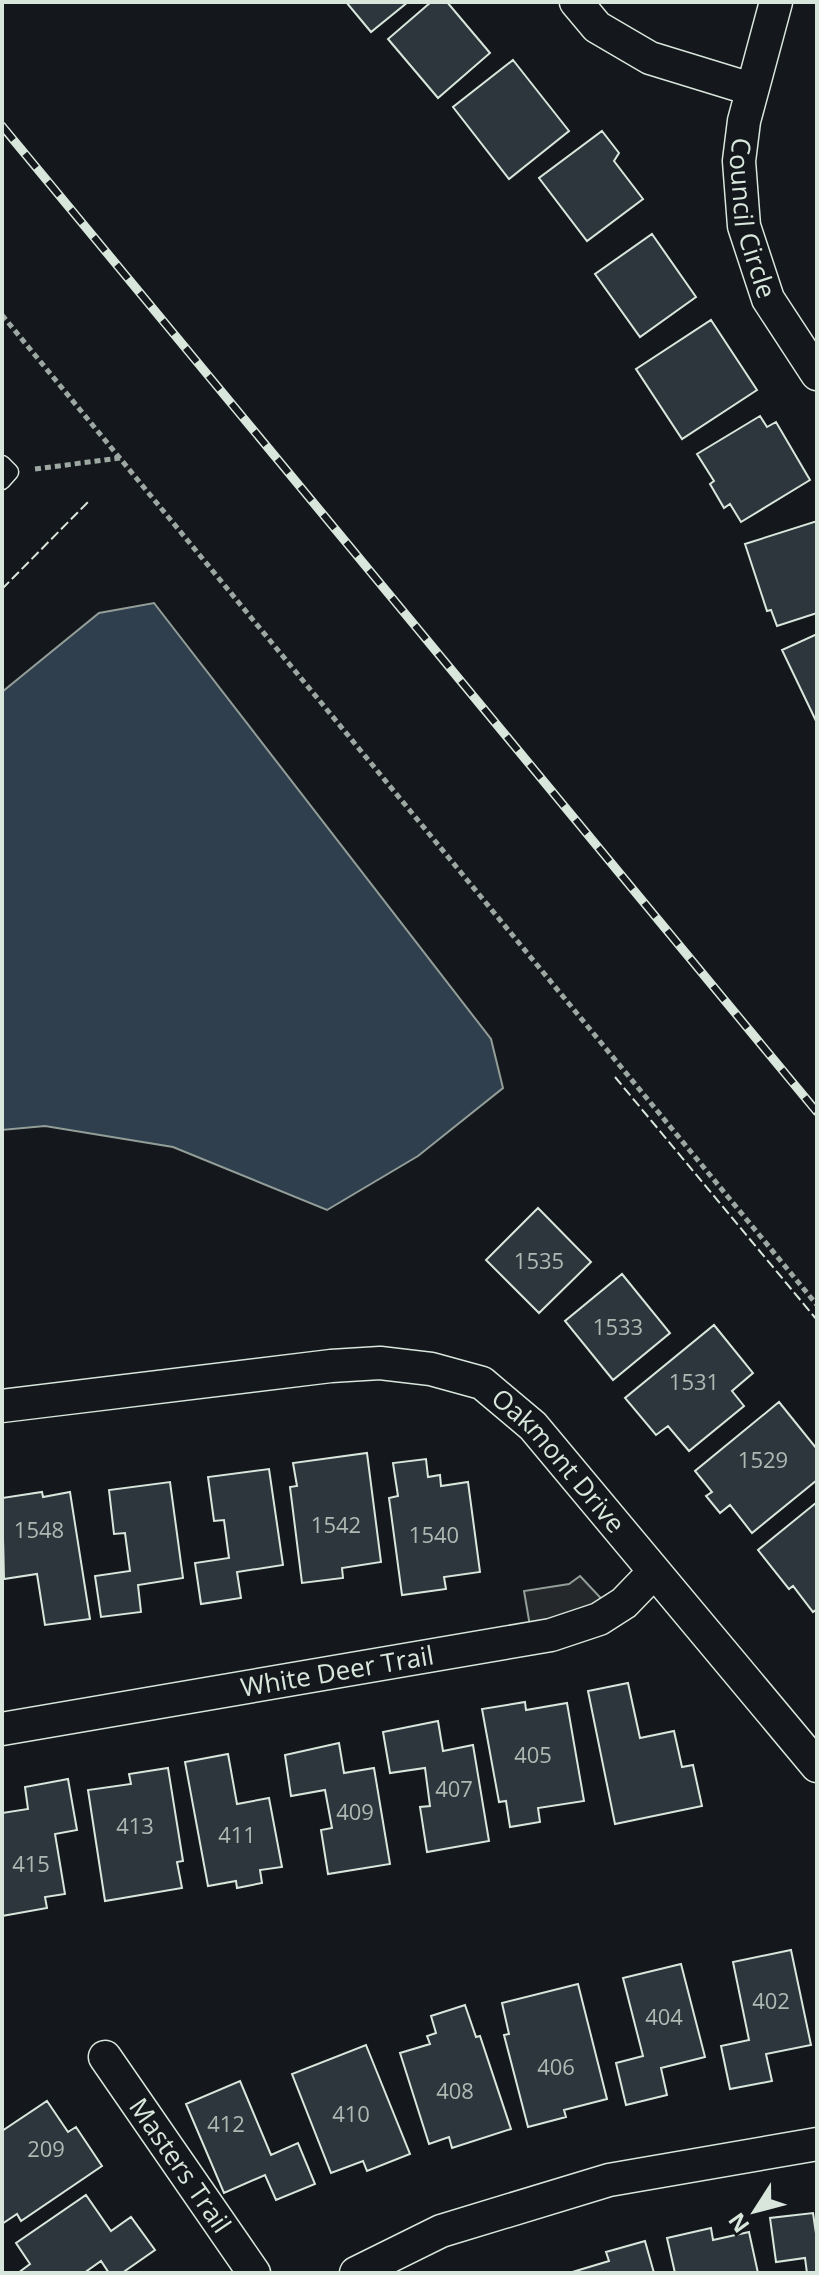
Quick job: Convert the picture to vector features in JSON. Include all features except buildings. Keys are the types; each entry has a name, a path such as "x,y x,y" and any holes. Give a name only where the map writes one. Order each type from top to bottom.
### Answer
{"street":[{"path":"576,2 597,27 650,58 751,89"},
{"name":"Council Circle","path":"776,2 751,89 739,161 744,226 768,299 817,374"},
{"name":"Oakmont Drive","path":"2,1406 331,1366 380,1363 431,1369 482,1383 533,1426 817,1766"},
{"name":"White Deer Trail","path":"2,1729 551,1635 599,1619 624,1603 654,1572"},
{"name":"Masters Trail","path":"105,2057 254,2273"},
{"path":"356,2273 441,2231 609,2180 817,2144"}],"path":[{"path":"2,315 817,1305"},
{"path":"5,472 120,458"}],"shaded area":[{"path":"580,1576 612,1610 532,1638 524,1591 569,1584"}],"water":[{"path":"154,603 491,1039 503,1088 418,1156 327,1210 173,1147 45,1126 2,1130 2,692 99,613"}],"railway":[{"path":"2,126 817,1112"}],"fence":[{"path":"2,589 90,500"},
{"path":"615,1077 817,1320"}]}
